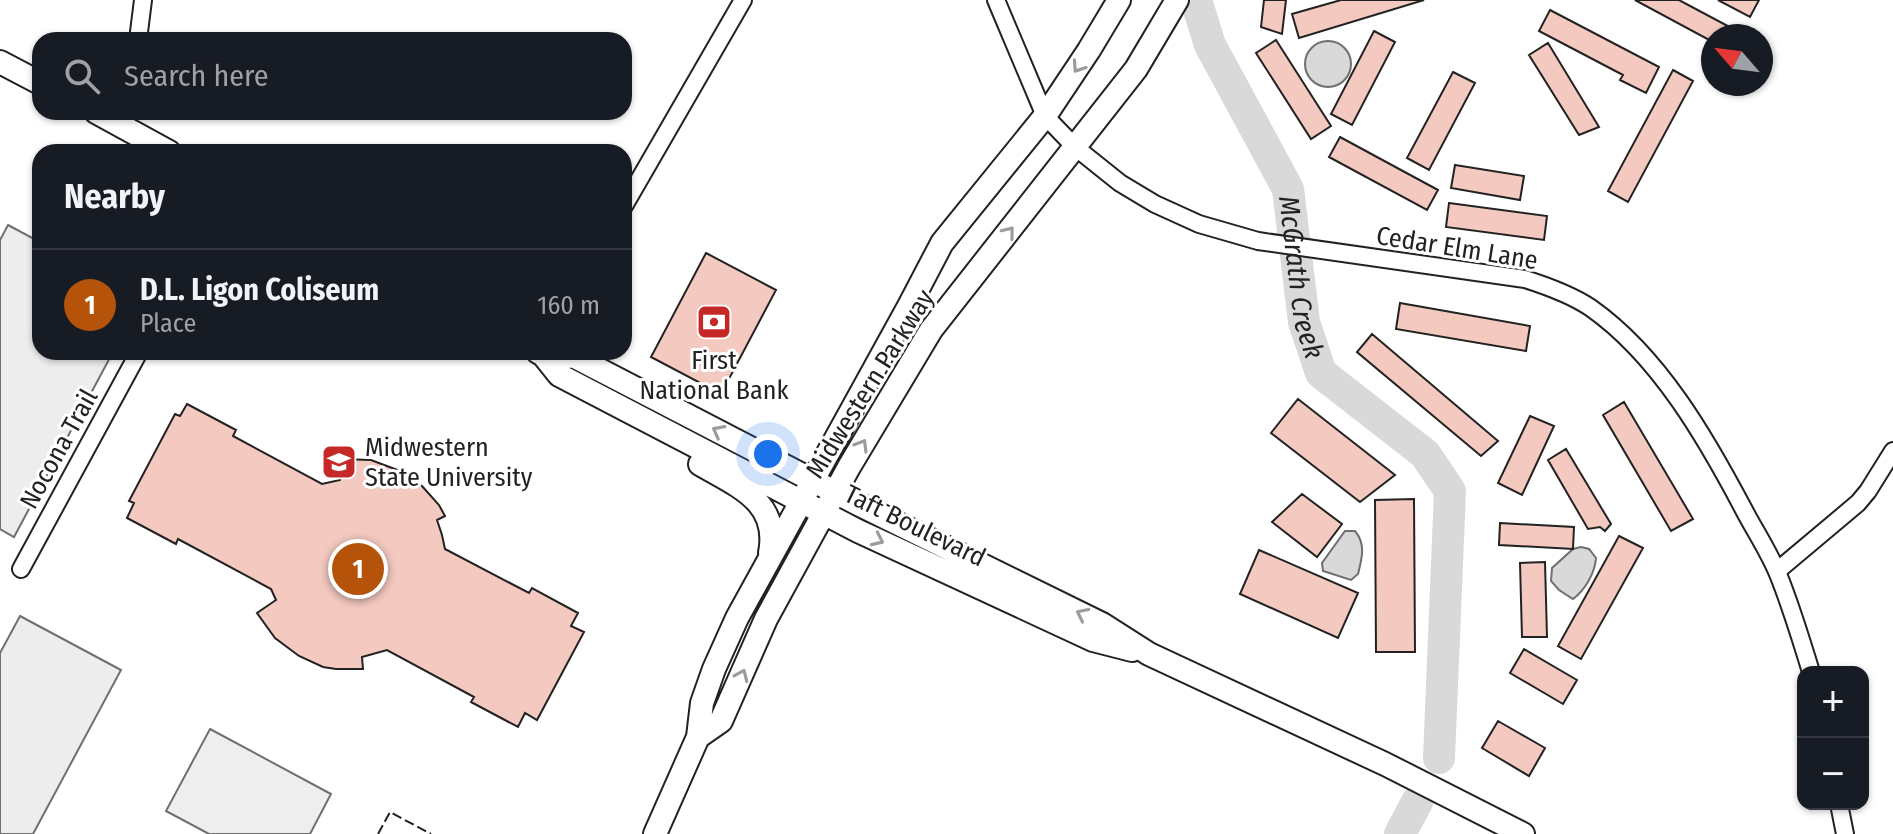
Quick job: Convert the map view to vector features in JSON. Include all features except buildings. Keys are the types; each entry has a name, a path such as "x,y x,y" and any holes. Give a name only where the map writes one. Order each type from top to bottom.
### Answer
{"main road":[{"name":"Midwestern Parkway","path":"655,834 698,737 702,703 737,618 942,243 1045,116 1119,0"},
{"name":"Midwestern Parkway","path":"698,737 721,721 766,619 835,493 931,330 1136,69 1176,2"},
{"path":"0,62 32,79"},
{"path":"114,120 155,144"},
{"name":"Taft Boulevard","path":"547,360 559,375 858,531 1093,640 1149,654"},
{"name":"Taft Boulevard","path":"581,360 835,493 1102,624 1149,654 1385,764 1523,834"},
{"path":"585,388 667,444 754,497 765,509 771,524 769,557"}],"street":[{"path":"139,32 143,0"},
{"path":"632,192 743,0"},
{"name":"Cedar Elm Lane","path":"996,0 1045,116 1075,147 1120,183 1155,204 1199,224 1258,241 1525,279 1589,306 1618,329 1644,355 1693,420 1718,460 1777,571 1809,666"},
{"name":"Nocona Trail","path":"21,569 135,360"},
{"path":"1777,571 1858,503 1893,451"},
{"path":"1840,810 1845,834"}],"shaded area":[{"path":"1328,41 1344,48 1351,64 1344,80 1328,87 1312,80 1305,64 1312,48"},
{"path":"8,225 32,238 32,360 109,360 14,537 0,529 0,240"},
{"path":"1345,531 1355,531 1362,546 1358,574 1351,580 1323,571 1322,563"},
{"path":"1573,549 1589,549 1596,558 1589,581 1573,599 1551,581 1552,568"},
{"path":"20,616 121,670 33,834 0,834 0,653"},
{"path":"210,729 331,794 310,834 209,834 166,811"}],"waterway":[{"name":"McGrath Creek","path":"1196,0 1210,45 1288,189 1304,322 1321,373 1425,454 1450,491 1439,758"},
{"name":"McGrath Creek","path":"1400,834 1417,802"}],"fence":[{"path":"378,834 390,812 431,834"}],"place":[{"name":"First National Bank","path":"714,322"},
{"name":"Midwestern State University","path":"339,462"},
{"name":"D.L. Ligon Coliseum","path":"358,569"}]}
